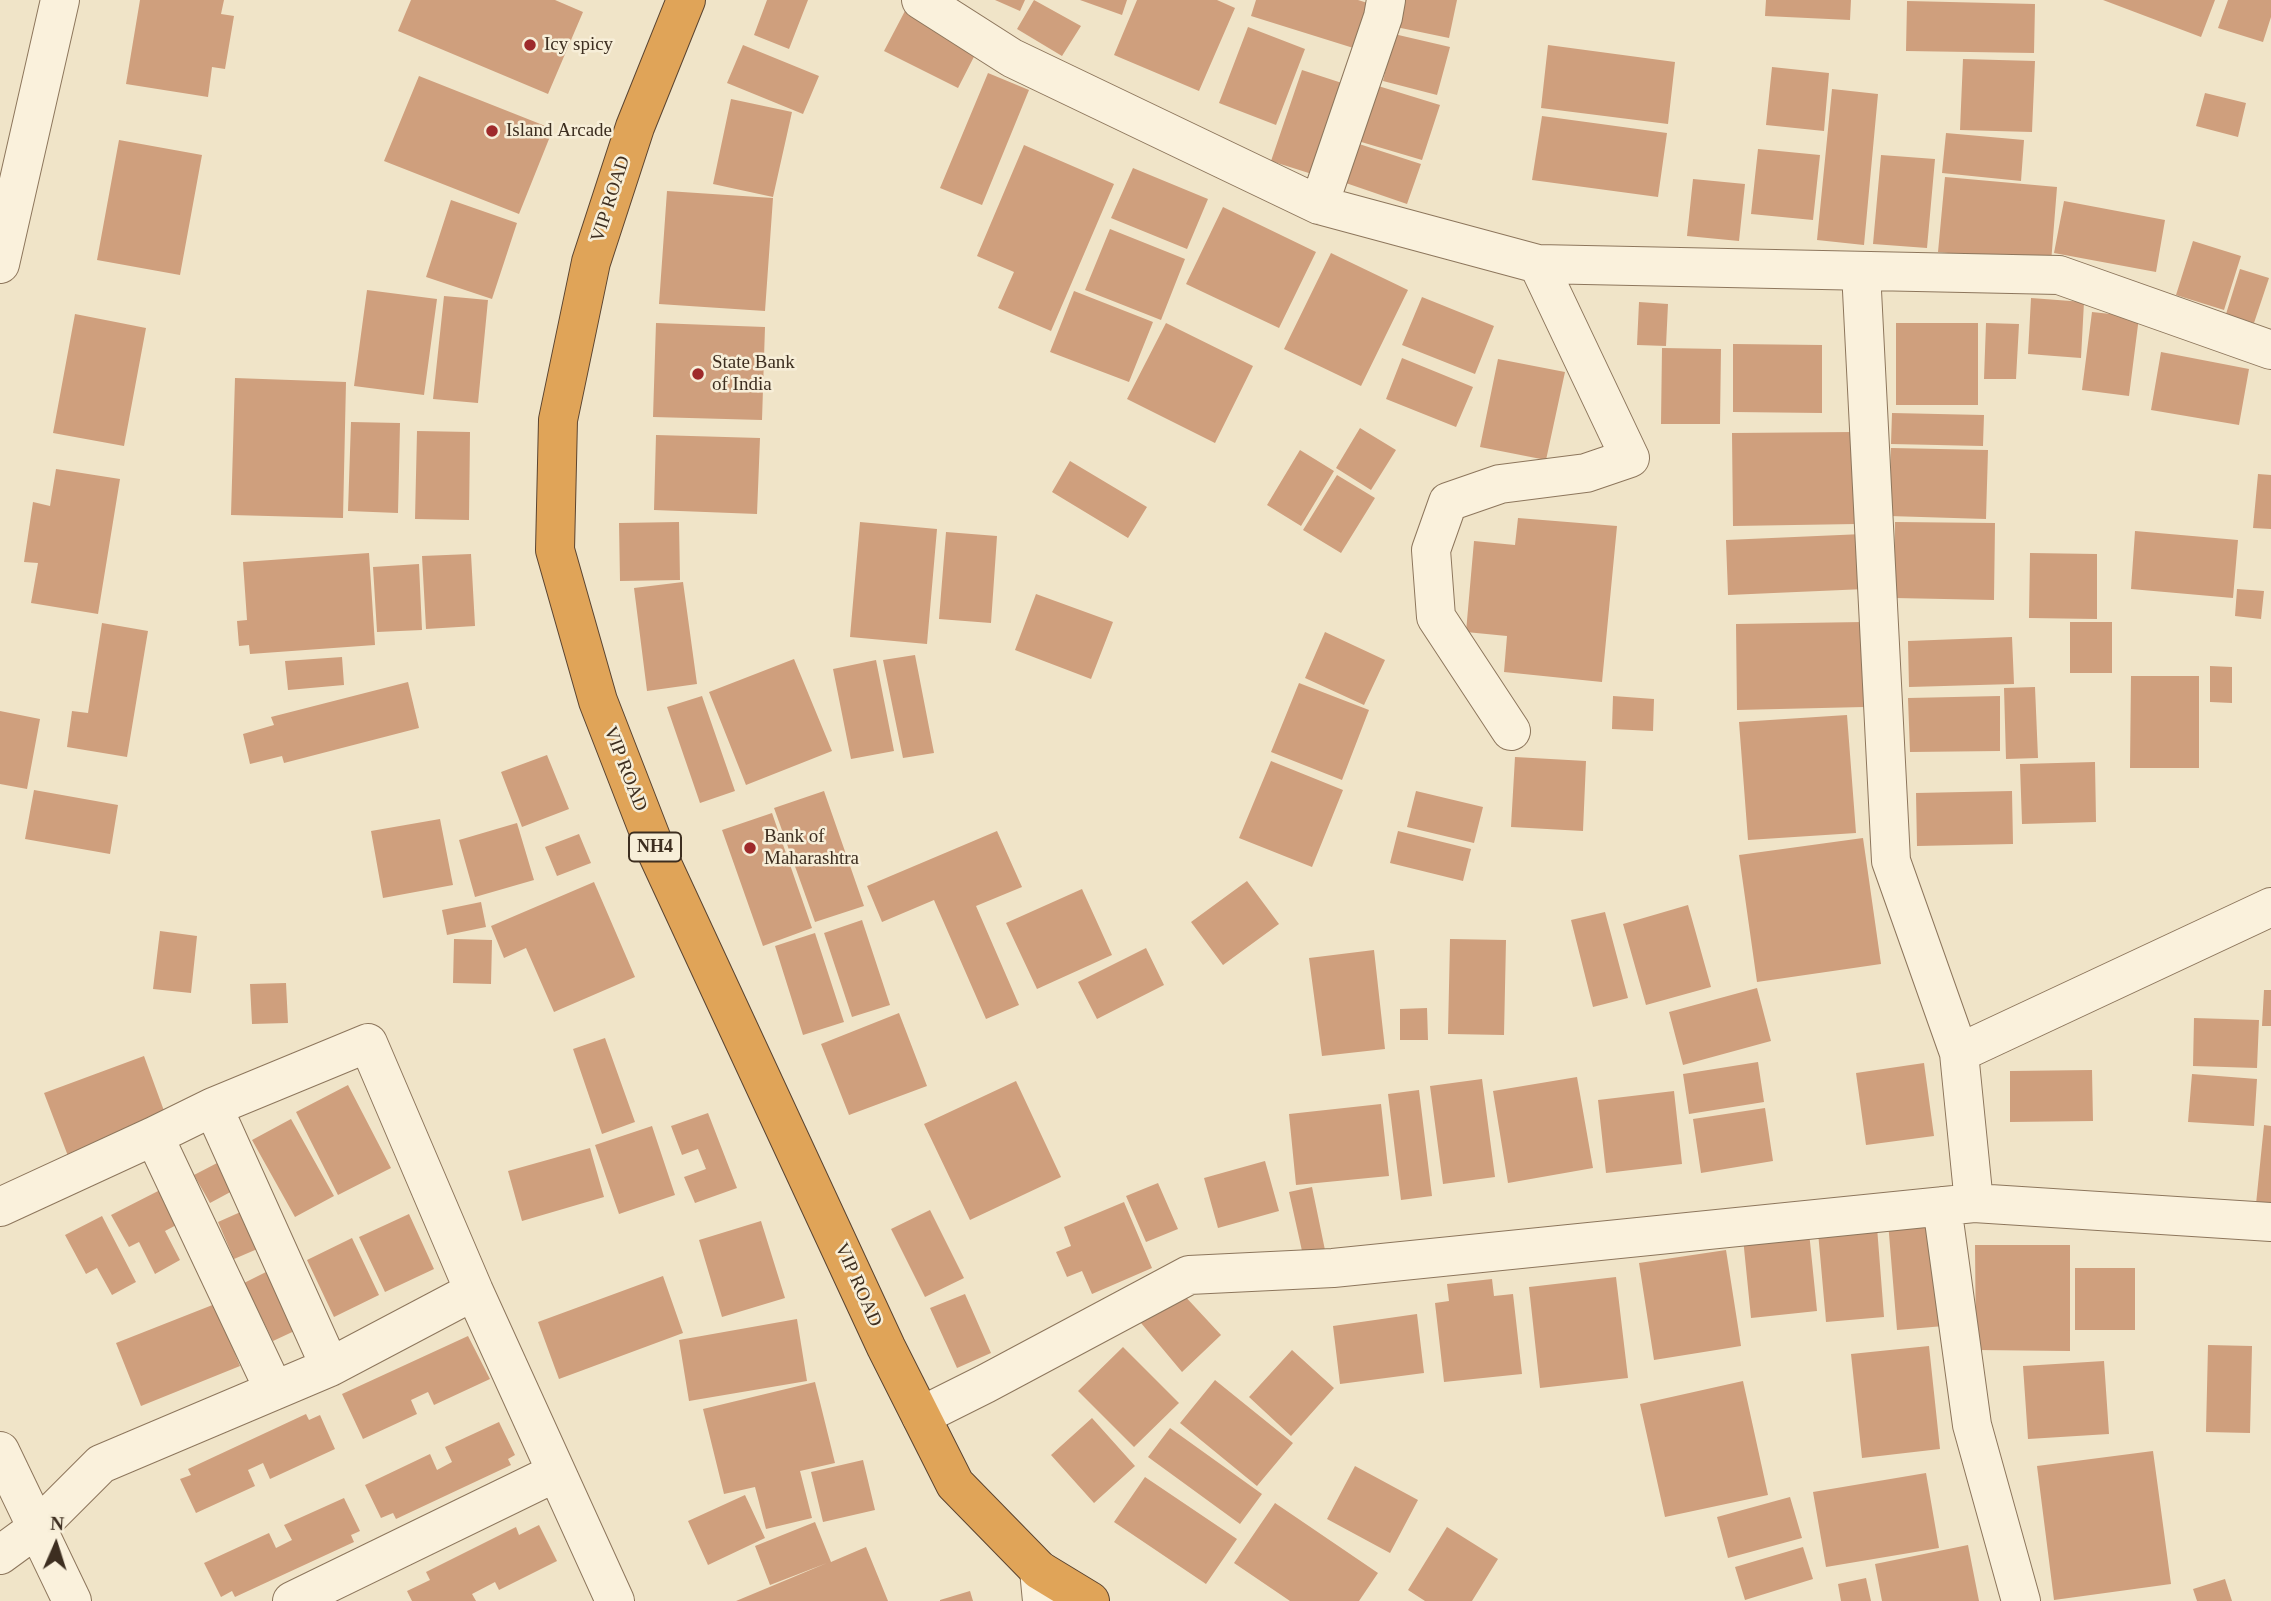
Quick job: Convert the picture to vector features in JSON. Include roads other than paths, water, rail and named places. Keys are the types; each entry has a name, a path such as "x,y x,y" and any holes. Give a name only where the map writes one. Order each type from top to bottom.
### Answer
{"highway":[{"name":"VIP ROAD","path":"686,0 635,127 591,261 558,420 555,550 598,701 657,853 886,1347 955,1484 1041,1586 1090,1601"}],"street":[{"path":"0,264 60,0"},
{"path":"921,0 1012,58 1319,205 1538,264 2059,275 2271,349"},
{"path":"1319,205 1383,17 1386,0"},
{"path":"1511,731 1436,617 1431,550 1448,502 1500,484 1586,473 1630,458 1538,264"},
{"path":"1861,271 1891,861 1959,1053 1958,1204 1972,1425 2021,1601"},
{"path":"1959,1053 2271,907"},
{"path":"0,1207 213,1107 368,1043 474,1291 615,1601"},
{"path":"213,1107 330,1367"},
{"path":"154,1136 274,1390"},
{"path":"921,1416 1189,1275 1333,1268 1958,1204 2271,1222"},
{"path":"0,1555 37,1528 101,1464 330,1367 474,1291"},
{"path":"0,1451 72,1601"},
{"path":"292,1601 555,1473"}],"place":[{"name":"Icy spicy","path":"530,45"},
{"name":"Island Arcade","path":"492,131"},
{"name":"State Bank of India","path":"698,374"},
{"name":"Bank of Maharashtra","path":"750,848"}]}
